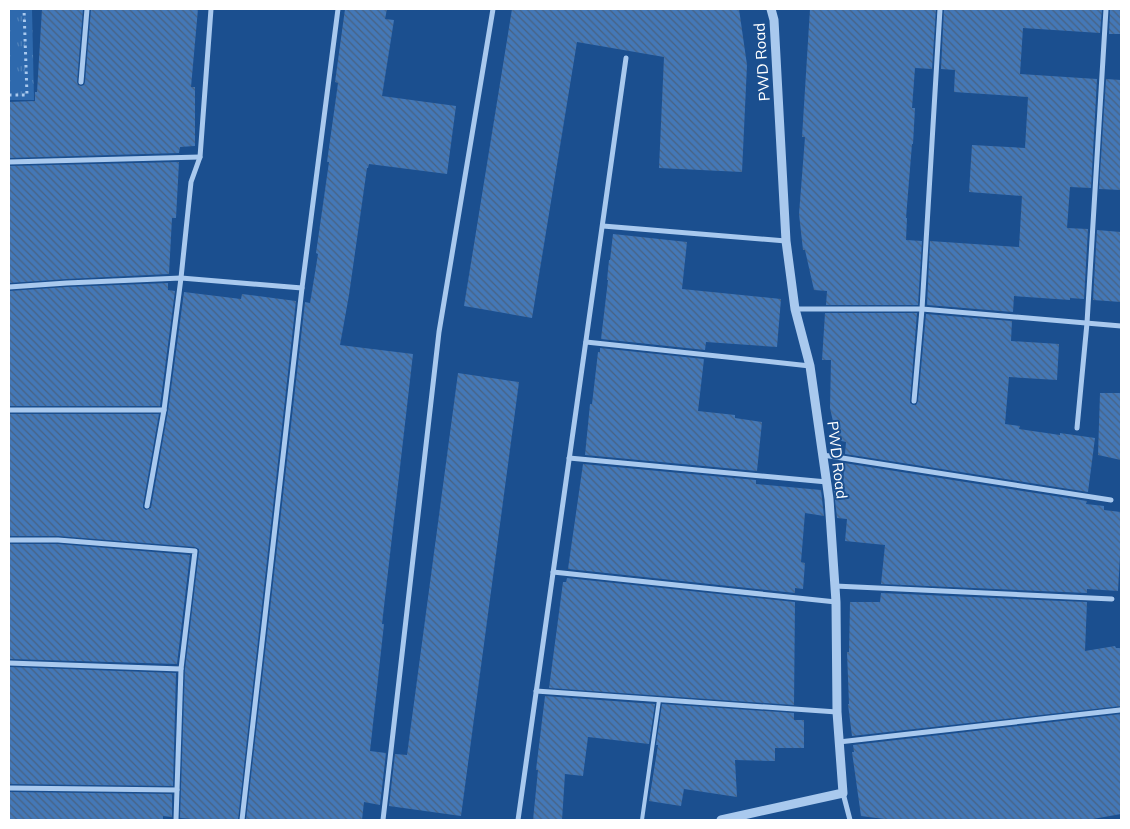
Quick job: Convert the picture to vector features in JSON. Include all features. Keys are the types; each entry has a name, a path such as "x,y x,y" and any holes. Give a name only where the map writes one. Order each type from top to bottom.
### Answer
{"street":[{"path":"81,82 87,9"},
{"path":"147,506 164,410 191,182 200,158 211,9"},
{"path":"242,820 302,288 338,9"},
{"path":"383,820 439,332 493,9"},
{"name":"PWD Road","path":"771,9 774,20 786,241 795,309 810,366 827,482 836,602 837,712 843,794"},
{"path":"774,20 776,9"},
{"path":"914,401 922,310 940,9"},
{"path":"1077,428 1087,323 1106,9"},
{"path":"518,820 626,58"},
{"path":"9,162 200,158"},
{"path":"603,226 786,241"},
{"path":"9,286 181,278 302,288"},
{"path":"795,309 922,310 1121,326"},
{"path":"586,342 810,366"},
{"path":"9,410 164,410"},
{"path":"823,455 1111,500"},
{"path":"569,458 827,482"},
{"path":"9,540 58,540 196,551 181,669 176,820"},
{"path":"553,572 836,602"},
{"path":"835,586 1112,599"},
{"path":"9,663 181,669"},
{"path":"536,691 837,712"},
{"path":"839,742 1120,710"},
{"path":"9,788 177,790"},
{"path":"721,820 843,794 850,820"}],"lane":[{"path":"642,820 659,700"}],"path":[{"path":"9,95 26,95 24,9"}],"green space":[{"path":"9,9 32,9 34,100 9,100"}],"building":[{"path":"42,9 83,9 77,82 81,86 85,82 91,9 198,9 191,87 195,87 195,146 180,147 179,153 9,158 9,102 35,101 35,92 37,92"},
{"path":"345,9 387,9 385,19 394,20 382,96 456,106 447,174 369,164 367,168 340,345 413,354 382,624 384,624 370,751 386,753 380,805 364,802 362,820 246,820 305,302 310,303 318,254 316,253 329,162 327,162 338,83 335,82"},
{"path":"512,9 739,9 747,65 742,172 659,168 664,57 577,42 532,318 464,306"},
{"path":"810,9 936,9 932,69 915,68 912,108 915,108 906,240 922,241 918,305 826,305 827,291 814,290 805,250 803,250 799,214 805,137 802,137"},
{"path":"944,9 1102,9 1100,33 1023,28 1020,74 1097,79 1091,188 1070,187 1067,228 1088,229 1084,299 1070,298 1070,300 1014,296 1013,312 927,305 930,241 1019,247 1022,196 969,192 972,145 1025,148 1028,97 954,92 955,70 941,69"},
{"path":"1110,9 1121,9 1121,34 1109,34"},
{"path":"1106,79 1121,80 1121,190 1099,189"},
{"path":"179,162 176,218 172,218 169,274 9,283 9,166"},
{"path":"1097,230 1121,232 1121,302 1093,300"},
{"path":"613,234 687,242 682,289 781,299 777,347 706,342 705,350 601,339"},
{"path":"168,283 168,290 175,291 160,406 9,406 9,291"},
{"path":"184,292 241,299 242,294 296,301 238,820 180,818 185,669 199,549 195,547 58,536 9,536 9,414 159,414 143,505 143,508 146,510 151,508 168,411"},
{"path":"825,313 917,313 910,401 913,405 916,405 918,401 926,314 1012,321 1011,341 1059,344 1057,380 1009,377 1005,424 1020,426 1019,429 1095,438 1088,492 845,454 846,442 837,440 830,408 831,360 822,360"},
{"path":"600,348 704,359 698,411 735,415 735,418 762,422 757,471 585,455 590,404 592,404"},
{"path":"458,373 519,382 461,816 389,806 395,754 407,755"},
{"path":"1100,393 1121,393 1121,460 1098,455"},
{"path":"844,463 1087,501 1086,504 1104,506 1104,510 1121,512 1118,591 1087,589 1087,593 881,584 885,545 845,541 847,519 837,518 834,491 843,492"},
{"path":"583,464 756,480 756,484 821,490 824,516 805,513 801,562 805,563 803,589 795,588 795,593 568,569"},
{"path":"9,544 58,544 190,555 177,664 9,659"},
{"path":"567,578 795,602 794,705 549,688 563,582 566,582"},
{"path":"881,593 1087,602 1085,651 1115,646 1116,648 1121,648 1121,706 852,736 848,704 847,652 849,652 850,602 880,602"},
{"path":"9,667 176,673 173,786 9,784"},
{"path":"545,696 655,704 649,744 588,737 583,776 565,774 562,820 533,820 538,770 536,770"},
{"path":"662,704 794,713 794,720 804,720 804,748 775,748 775,761 735,760 737,797 684,789 681,806 649,801"},
{"path":"1121,714 1121,814 1087,820 892,820 861,816 852,752 854,752 853,745"},
{"path":"9,792 172,794 172,817 163,816 163,820 9,820"}]}
